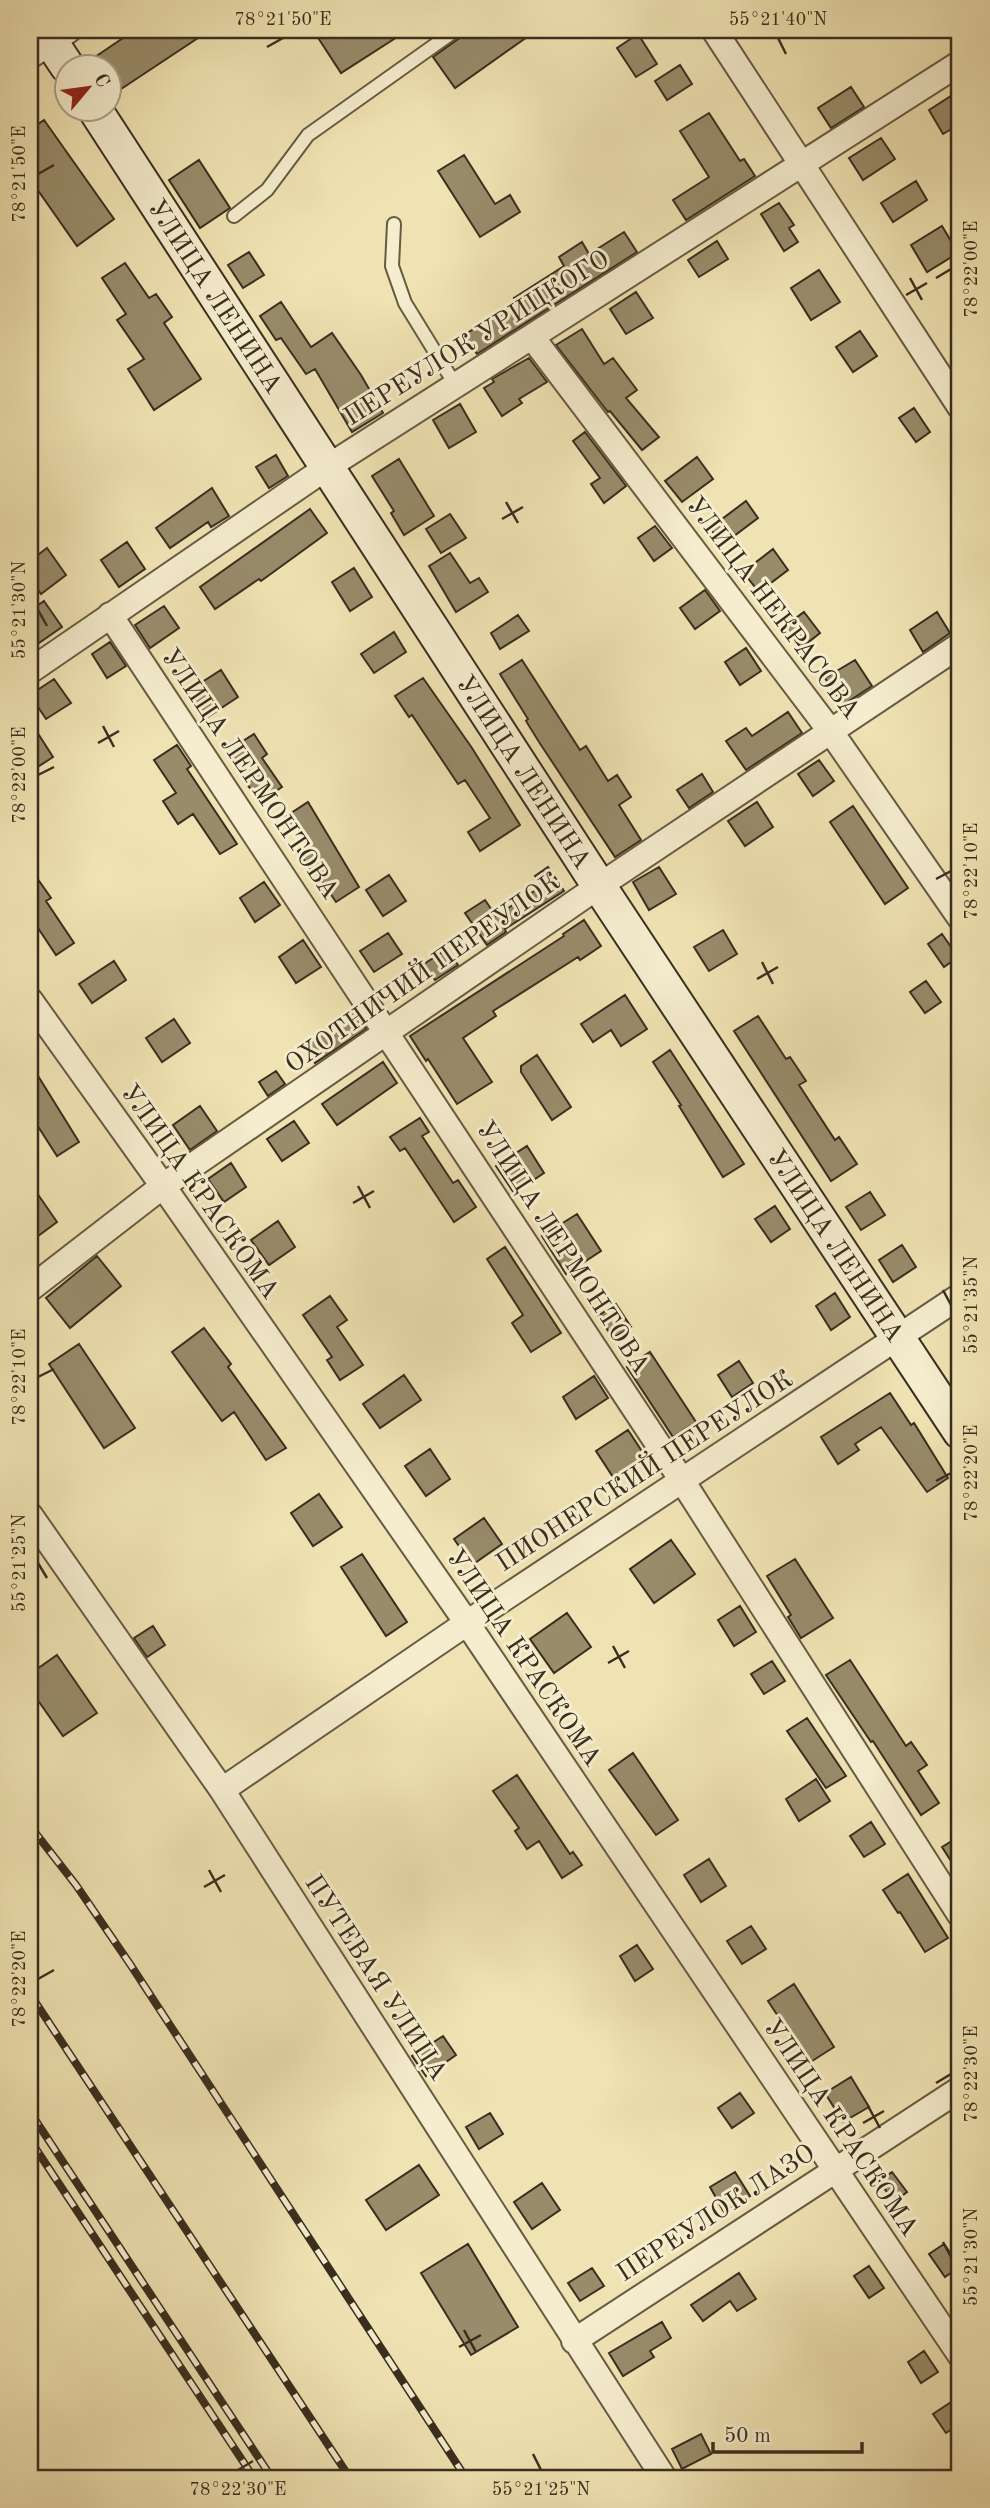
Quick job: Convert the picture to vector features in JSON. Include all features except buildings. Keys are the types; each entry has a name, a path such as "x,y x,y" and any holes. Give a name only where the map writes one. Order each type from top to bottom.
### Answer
{"main road":[{"name":"УЛИЦА ЛЕНИНА","path":"103,122 599,886 960,1432"}],"street":[{"path":"714,30 960,407"},
{"name":"ПЕРЕУЛОК УРИЦКОГО","path":"30,670 326,468 960,63"},
{"name":"УЛИЦА НЕКРАСОВА","path":"532,337 831,732 960,918"},
{"name":"УЛИЦА ЛЕРМОНТОВА","path":"110,615 683,1482 960,1915"},
{"name":"ОХОТНИЧИЙ ПЕРЕУЛОК","path":"30,1289 163,1186 599,886 960,645"},
{"name":"УЛИЦА КРАСКОМА","path":"30,1000 467,1623 960,2355"},
{"name":"ПИОНЕРСКИЙ ПЕРЕУЛОК","path":"222,1790 467,1623 960,1296"},
{"name":"ПУТЕВАЯ УЛИЦА","path":"30,1515 222,1790 664,2478"},
{"name":"ПЕРЕУЛОК ЛАЗО","path":"574,2341 960,2089"}],"lane":[{"path":"234,216 267,190 308,135 456,30"},
{"path":"394,224 392,266 405,303 456,386"}],"railway":[{"path":"30,1826 76,1885 130,1964 466,2478"},
{"path":"30,1994 350,2478"},
{"path":"30,2112 272,2478"},
{"path":"30,2140 254,2478"}]}
